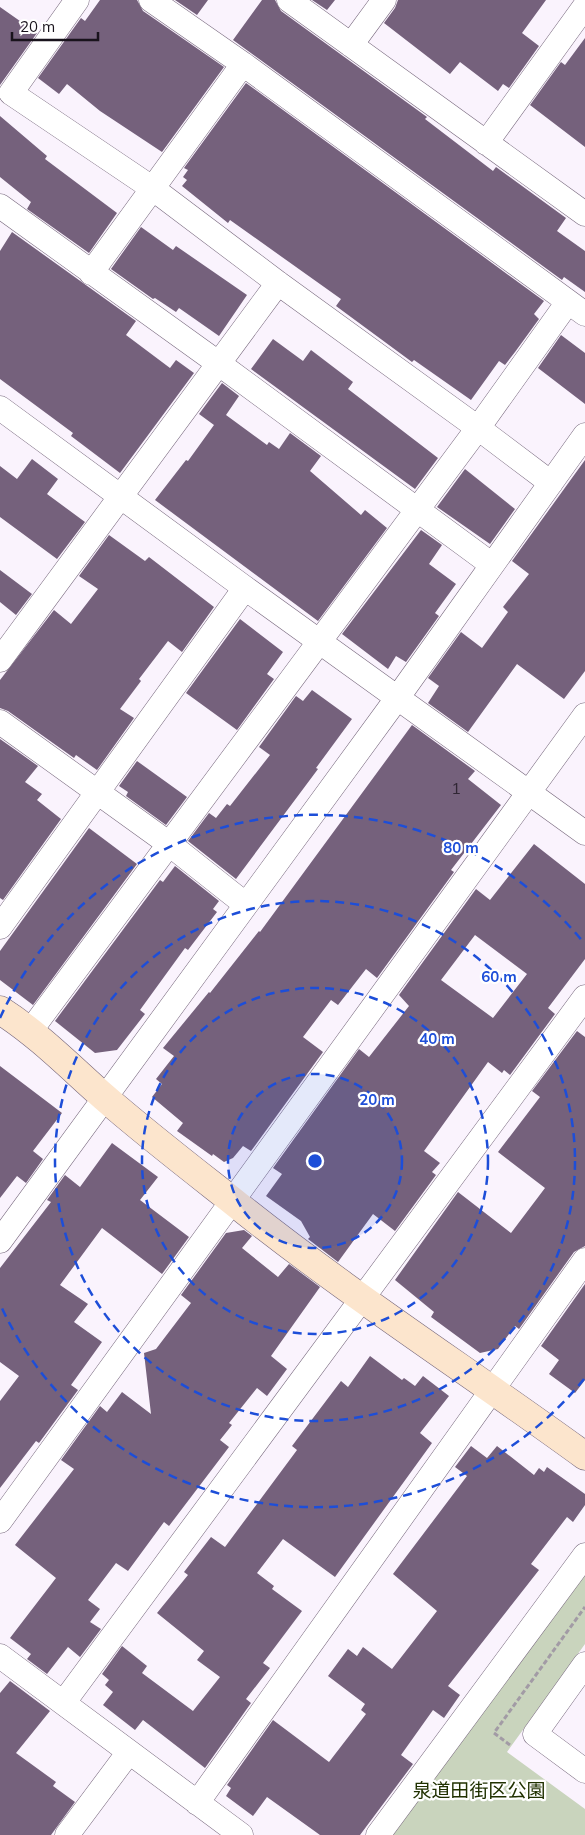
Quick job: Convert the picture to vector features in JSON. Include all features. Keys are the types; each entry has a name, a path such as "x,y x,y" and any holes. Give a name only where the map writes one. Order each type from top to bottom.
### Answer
{"street":[{"path":"31,1030 478,428 577,308 243,64 150,0"},
{"path":"289,0 585,214"},
{"path":"351,45 384,0"},
{"path":"73,1 11,93 152,188 551,483"},
{"path":"486,143 585,6"},
{"path":"91,273 243,64"},
{"path":"0,206 218,363 416,511 492,564"},
{"path":"0,660 278,283"},
{"path":"0,408 245,588 528,793 585,832"},
{"path":"0,1241 398,697 585,435"},
{"path":"0,927 245,588"},
{"path":"0,1521 585,715"},
{"path":"0,722 168,843 245,904"},
{"path":"64,1702 585,997"},
{"path":"0,1010 31,1030 104,1098 232,1201 361,1298 492,1388 585,1456"},
{"path":"197,1803 585,1260"},
{"path":"378,1835 585,1555"},
{"path":"0,1656 240,1835"},
{"path":"585,1664 535,1734 585,1771"},
{"path":"67,1835 129,1752"}],"path":[{"path":"494,1733 585,1608"}],"green space":[{"name":"泉道田街区公園","path":"585,1570 585,1644 507,1752 585,1809 585,1835 390,1835"}],"building":[{"path":"100,0 137,0 143,11 224,67 162,152 100,111 67,84 59,94 38,78 81,18 85,21"},
{"path":"175,0 208,0 197,15"},
{"path":"262,0 275,0 281,11 427,117 425,119 493,171 496,167 566,218 557,231 585,251 585,292 564,277 562,280 233,40"},
{"path":"312,0 335,0 327,10"},
{"path":"398,0 546,0 522,33 539,46 509,88 503,84 498,91 460,62 450,74 384,23 395,8"},
{"path":"0,7 37,33 0,85"},
{"path":"585,38 585,147 530,105 561,62 565,65"},
{"path":"246,83 544,301 534,314 539,319 515,352 505,365 499,361 471,400 414,360 412,362 336,306 341,299 230,220 228,223 182,186 187,180 183,177 188,170 184,168"},
{"path":"0,116 47,156 45,159 117,213 89,253 27,209 31,202 0,177"},
{"path":"141,227 173,250 176,246 247,295 219,336 179,308 176,312 155,298 153,299 111,269"},
{"path":"12,232 136,321 126,335 170,368 176,360 194,373 120,473 71,436 73,433 0,379 0,251"},
{"path":"561,335 585,353 585,404 538,368"},
{"path":"273,339 303,361 311,350 353,382 348,389 438,458 415,489 251,369"},
{"path":"222,383 239,396 226,415 267,445 269,442 279,449 290,433 321,456 310,471 361,515 365,510 387,528 318,621 155,500 186,460 188,461 214,425 199,414"},
{"path":"32,459 58,479 47,494 85,522 57,559 0,517 0,466 17,479"},
{"path":"585,460 585,671 564,699 517,664 468,732 428,703 439,686 428,678 461,632 482,648 508,612 503,607 529,574 512,561"},
{"path":"465,469 515,509 490,544 437,507"},
{"path":"421,530 442,545 429,564 456,584 435,613 439,616 406,662 396,656 388,669 342,634"},
{"path":"109,535 145,561 149,557 214,607 182,652 168,641 139,679 141,681 120,709 134,718 97,770 76,755 74,758 8,711 0,708 0,680 54,610 71,624 98,589 79,576"},
{"path":"0,570 32,594 16,615 0,602"},
{"path":"240,619 283,652 267,674 274,679 237,730 186,693"},
{"path":"312,690 352,719 316,768 318,769 236,879 188,841 209,813 216,818 227,804 230,806 270,755 259,747 296,696 303,701"},
{"path":"412,725 475,771 468,779 501,805 451,870 454,872 377,978 366,969 338,1005 331,1000 303,1037 323,1052 251,1151 243,1146 233,1158 224,1162 213,1154 212,1156 177,1131 183,1123 152,1097 162,1084 156,1079 174,1056 163,1048 260,932"},
{"path":"0,739 38,766 25,782 42,794 37,800 61,819 3,900 0,898"},
{"path":"137,761 187,797 166,825 126,796 128,792 119,786"},
{"path":"89,828 137,864 33,1005 0,980 0,951"},
{"path":"534,844 585,884 585,959 548,1008 555,1014 510,1075 504,1070 502,1073 488,1062 424,1151 440,1163 432,1172 436,1175 395,1231 373,1214 338,1262 308,1239 310,1237 301,1221 266,1196 282,1174 273,1168 359,1049 369,1057 409,1006 399,995 476,889 490,900","holes":["475,935 527,974 493,1018 441,980"]},
{"path":"175,866 219,901 213,909 217,912 188,950 185,948 140,1010 145,1014 117,1050 95,1053 55,1021 160,880 163,882"},
{"path":"577,1031 585,1037 585,1246 574,1252 519,1329 515,1326 498,1349 480,1353 431,1317 434,1312 395,1280 458,1192 511,1233 545,1188 498,1152 540,1097 532,1091"},
{"path":"0,1066 62,1113 33,1151 43,1159 26,1183 17,1176 0,1198"},
{"path":"112,1143 158,1177 140,1200 189,1237 162,1274 102,1228 60,1285 88,1304 74,1322 102,1342 71,1385 78,1390 39,1443 36,1441 0,1488 0,1401 19,1376 0,1362 0,1268 51,1202 47,1200 65,1175 80,1187"},
{"path":"244,1230 252,1236 242,1248 278,1277 289,1264 320,1287 271,1356 287,1369 267,1396 257,1388 229,1423 232,1425 220,1440 229,1447 169,1526 164,1522 128,1571 116,1563 88,1600 100,1609 90,1622 101,1629 80,1657 68,1647 47,1674 27,1659 31,1654 10,1638 56,1578 15,1545 74,1469 61,1460 100,1406 107,1412 122,1392 151,1414 144,1353 156,1349 191,1303 181,1295 226,1233"},
{"path":"585,1284 585,1380 575,1393 549,1374 559,1360 541,1346"},
{"path":"370,1356 402,1380 404,1378 415,1386 423,1376 449,1396 420,1433 432,1443 335,1577 283,1539 257,1573 274,1586 272,1589 302,1611 263,1663 270,1668 246,1699 251,1703 205,1768 143,1720 135,1730 103,1705 113,1692 105,1685 109,1680 102,1674 122,1646 147,1666 142,1673 193,1711 220,1677 197,1660 204,1651 157,1613 188,1575 184,1572 211,1537 225,1547 297,1450 292,1446 341,1381 348,1387"},
{"path":"471,1446 487,1458 497,1446 534,1475 539,1468 544,1472 547,1467 585,1494 585,1505 573,1522 567,1517 531,1564 539,1570 448,1686 460,1695 444,1718 433,1710 401,1755 413,1764 360,1835 320,1835 267,1797 253,1816 226,1796 231,1788 227,1785 273,1720 329,1762 366,1714 361,1710 365,1704 328,1676 348,1649 357,1656 363,1647 392,1669 437,1611 393,1574 467,1476 455,1467"},
{"path":"10,1681 50,1711 16,1753 56,1782 53,1786 75,1802 51,1835 0,1835 0,1693"}]}
